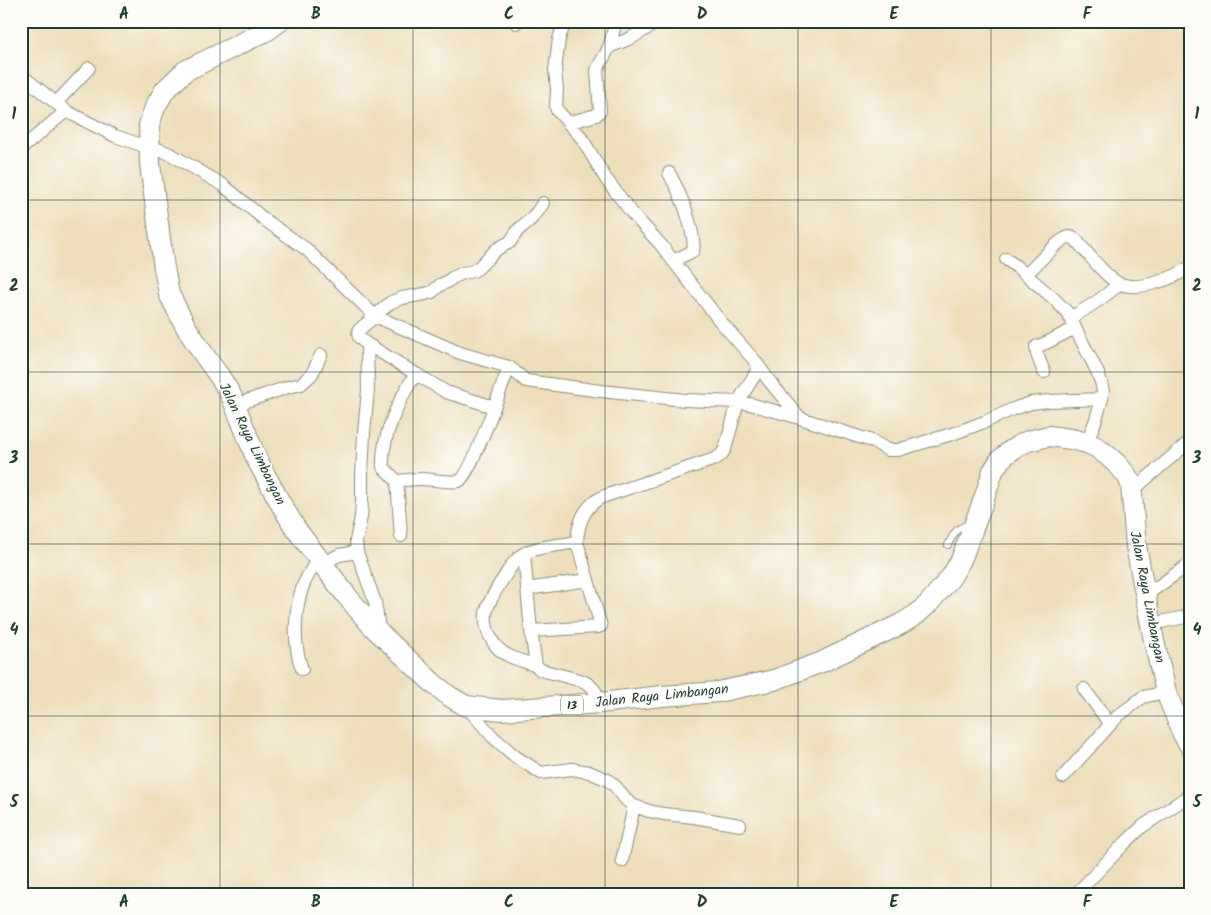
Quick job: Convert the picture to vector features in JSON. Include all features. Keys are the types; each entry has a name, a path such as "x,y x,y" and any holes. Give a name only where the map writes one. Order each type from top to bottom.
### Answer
{"highway":[{"name":"Jalan Raya Limbangan","path":"280,21 268,30 186,71 165,90 155,107 149,126 150,164 169,294 186,326 231,395 257,460 280,504 293,524 346,595 380,635 449,696 466,706 502,710 718,692 774,680 829,659 901,624 917,614 929,603 951,577 961,560 993,471 1000,460 1028,440 1049,436 1071,439 1096,447 1128,476 1132,491 1136,546 1166,692 1182,732 1190,746"}],"street":[{"path":"565,21 559,39 555,70 556,107 558,112 582,137 606,179 632,214 661,245 720,321 755,361 800,418"},
{"path":"568,123 596,115 600,111 597,71 598,66 606,55 616,21"},
{"path":"609,47 631,38 658,21"},
{"path":"21,149 61,107 89,68"},
{"path":"21,75 61,107 115,136 172,155 223,185 265,220 306,249 375,316 460,353 509,367 526,381 685,400 750,404 872,440 888,450 898,450 955,433 1031,403 1102,399"},
{"path":"669,173 684,204 694,249 673,261"},
{"path":"494,407 446,392 367,344 359,337 358,333 359,330 391,302 432,292 452,278 478,268 496,249 510,242 518,230 530,220 543,203"},
{"path":"1026,275 1050,250 1070,237 1076,240 1105,273 1119,284 1138,286 1162,281 1190,266"},
{"path":"1006,259 1054,298 1067,312 1102,382 1102,399 1087,443"},
{"path":"1044,372 1036,354 1036,347 1048,342 1119,284"},
{"path":"367,344 368,389 363,441 362,501 356,541 357,552 375,602 380,635"},
{"path":"235,404 302,384 312,374 321,355"},
{"path":"397,481 421,479 460,481 471,462 509,367"},
{"path":"531,631 600,627 601,624 577,542 578,529 582,517 597,499 721,455 725,449 738,402 759,368"},
{"path":"401,536 397,481 383,467 382,460 392,422 406,388 416,374"},
{"path":"1132,491 1190,441"},
{"path":"577,542 534,550 524,554 515,562 489,603 486,615 487,628 491,639 507,655 536,666 541,670 583,680 597,693 600,703"},
{"path":"302,669 297,652 297,609 304,583 320,561 357,552"},
{"path":"524,554 536,666"},
{"path":"1145,596 1188,565"},
{"path":"527,589 588,580"},
{"path":"1151,624 1190,616"},
{"path":"1084,688 1110,724"},
{"path":"1063,777 1118,716 1143,698 1166,692"},
{"path":"466,706 493,737 526,765 541,773 572,770 590,772 608,780 634,806 663,814 740,824"},
{"path":"1076,894 1143,826 1190,795"},
{"path":"622,860 634,806"}],"lane":[{"path":"948,545 959,527 975,525"}]}
